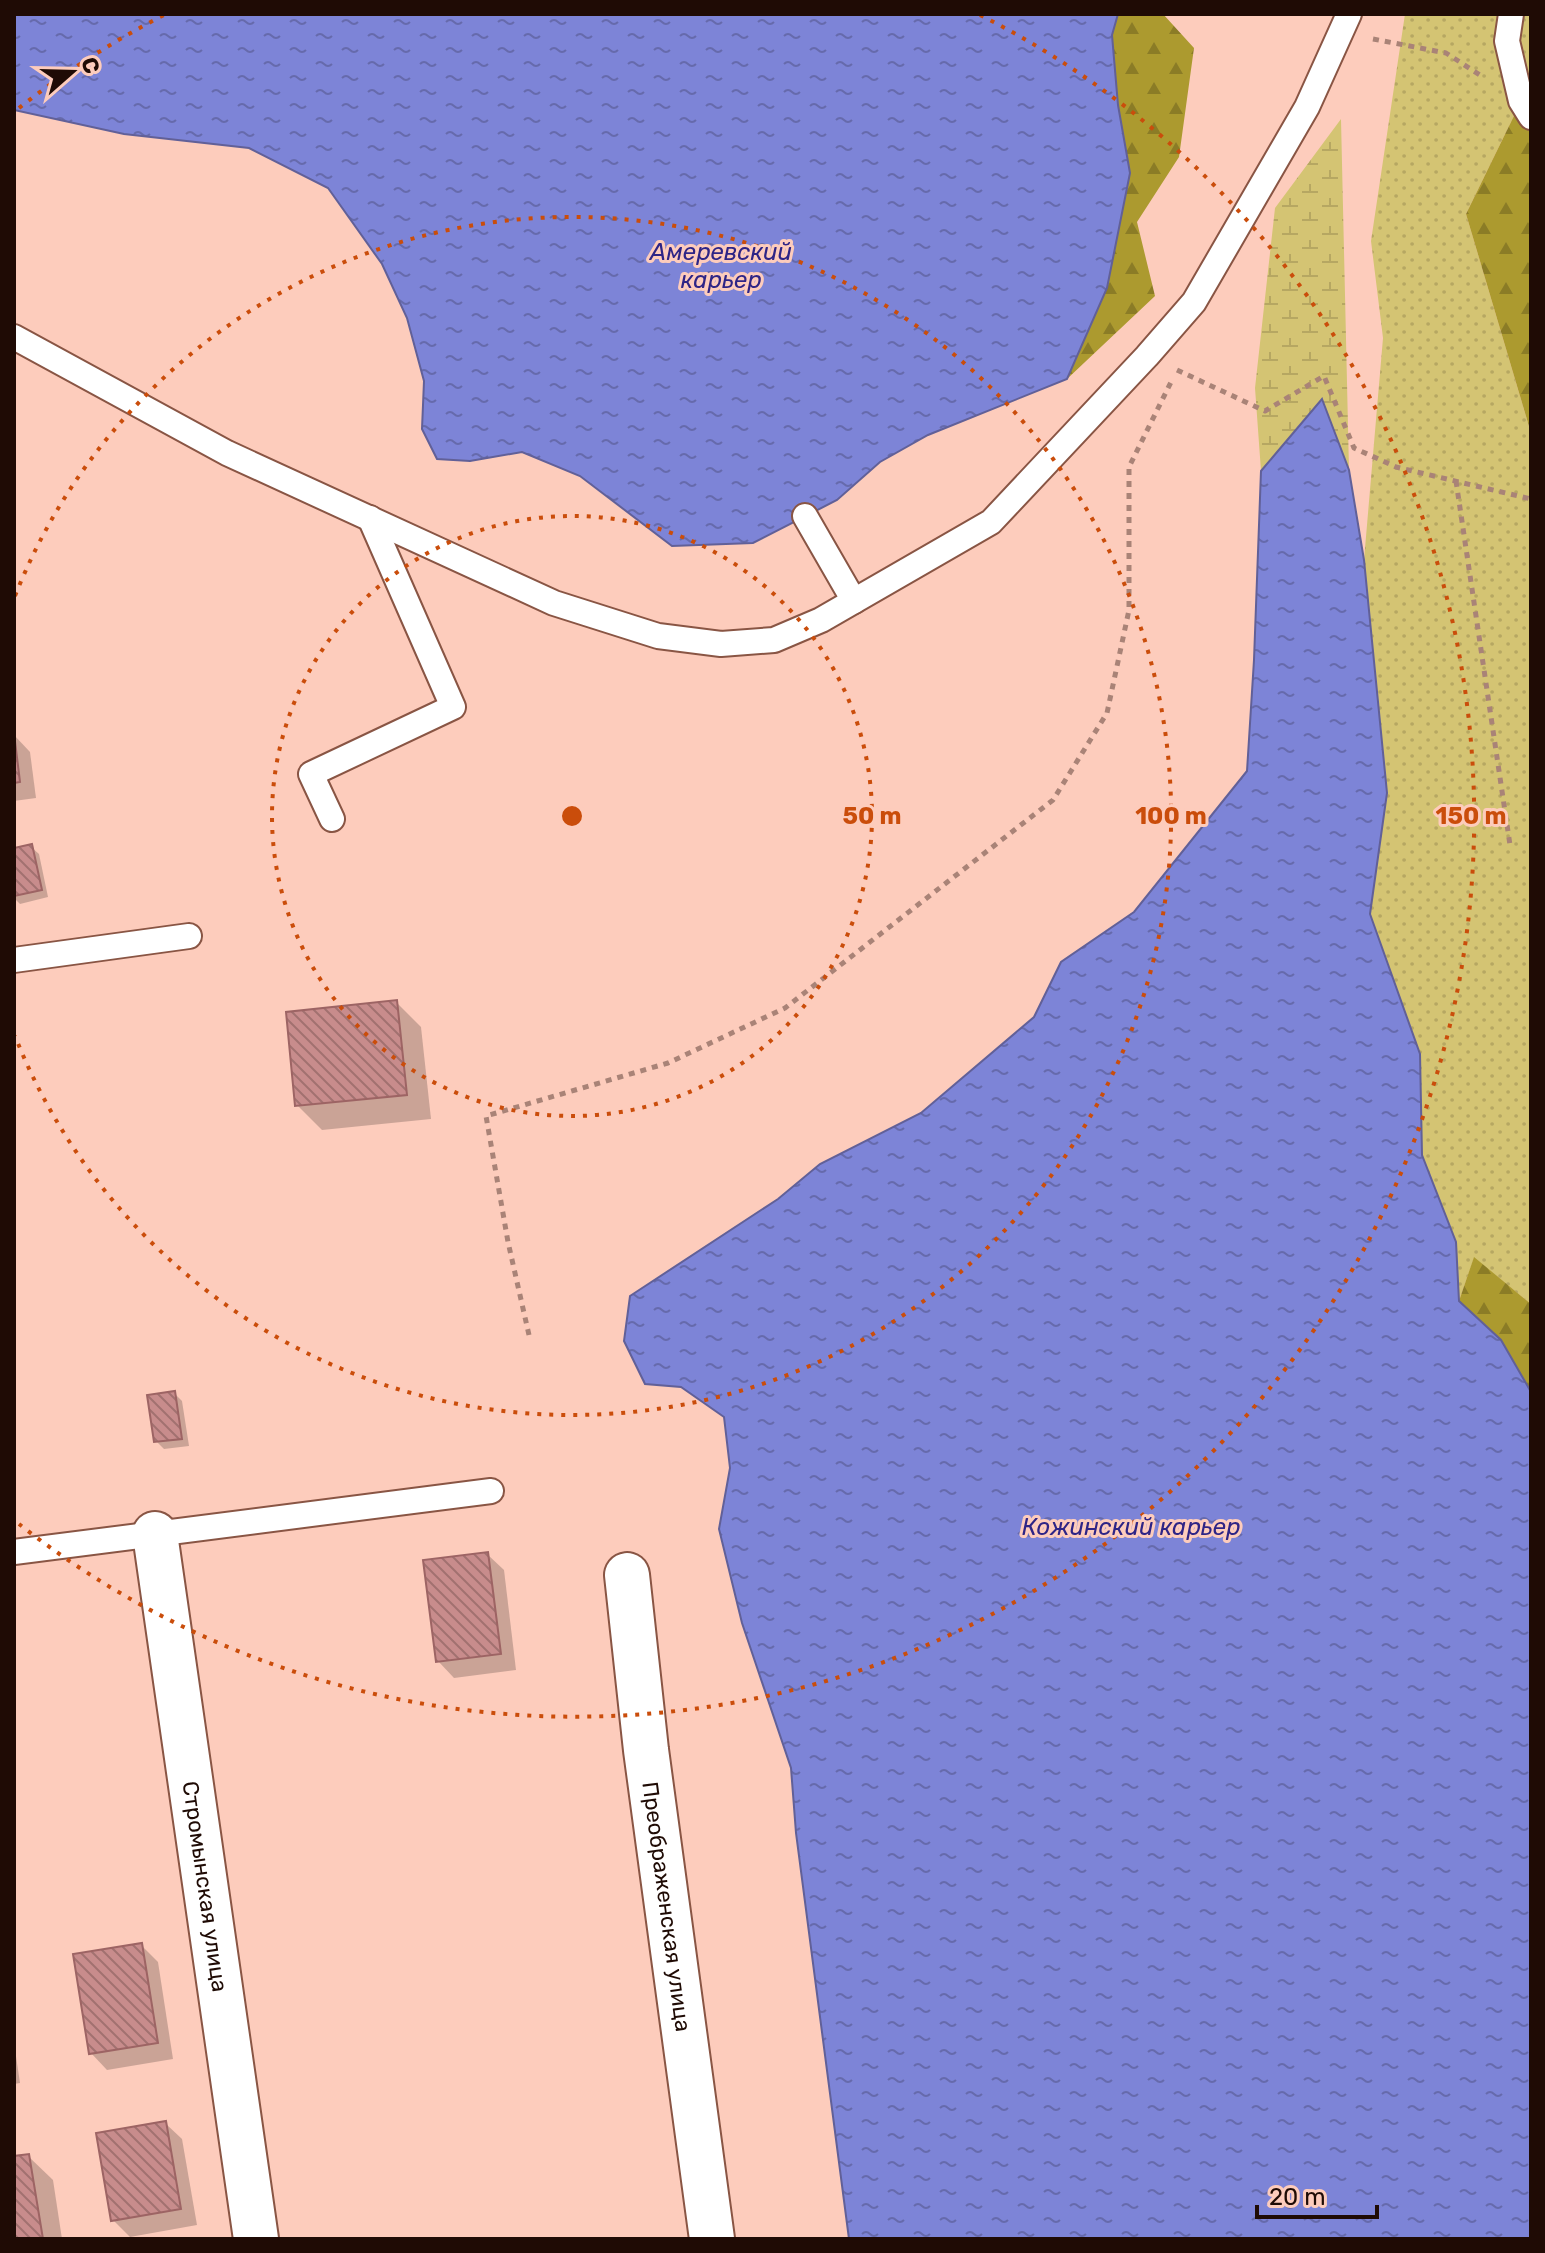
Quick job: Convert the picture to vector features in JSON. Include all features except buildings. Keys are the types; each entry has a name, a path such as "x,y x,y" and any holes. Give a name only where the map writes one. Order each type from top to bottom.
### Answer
{"street":[{"name":"Стромынская улица","path":"155,1534 256,2239"},
{"name":"Преображенская улица","path":"627,1575 648,1766 712,2239"}],"lane":[{"path":"1511,14 1507,41 1526,109"},
{"path":"14,337 227,453 554,603 658,636 721,644 774,640 821,620 991,522 1147,356 1194,302 1307,107 1345,24"},
{"path":"805,516 854,601"},
{"path":"332,819 311,774 453,707 370,518"},
{"path":"14,960 189,936"},
{"path":"14,1552 491,1491"}],"path":[{"path":"1345,24 1446,53 1526,109"},
{"path":"1147,356 1265,411 1324,376 1354,448 1396,467 1531,499"},
{"path":"529,1335 508,1242 486,1116 668,1063 785,1008 1053,800 1107,713 1129,610 1129,467 1177,370"},
{"path":"1456,481 1510,845"}],"green space":[{"path":"1118,14 1163,14 1194,48 1179,157 1137,222 1155,296 1067,379 1107,288 1130,173 1118,105 1112,35"},
{"path":"1405,14 1531,14 1531,81 1466,214 1531,433 1531,1304 1474,1258 1459,1301 1456,1241 1422,1155 1420,1054 1370,914 1387,793 1364,560 1383,338 1371,241"},
{"path":"1531,81 1531,433 1466,214"},
{"path":"1341,119 1349,470 1322,400 1261,471 1255,388 1275,208"},
{"path":"1474,1257 1531,1304 1531,1392 1501,1340 1459,1301"}],"water":[{"name":"Амеревский карьер","path":"14,14 1118,14 1112,35 1118,105 1130,173 1107,288 1067,379 928,435 880,462 837,500 753,543 672,546 580,476 522,452 470,461 437,459 422,429 424,381 407,318 382,264 328,188 249,148 124,134 14,110"},
{"name":"Кожинский карьер","path":"1322,399 1349,470 1364,560 1387,793 1370,914 1420,1054 1422,1155 1456,1242 1459,1301 1501,1340 1531,1392 1531,2239 849,2239 796,1833 791,1768 742,1623 719,1529 730,1468 724,1417 681,1387 645,1384 624,1341 630,1296 778,1199 820,1164 921,1113 1034,1017 1061,962 1134,912 1247,771 1261,471"}]}
